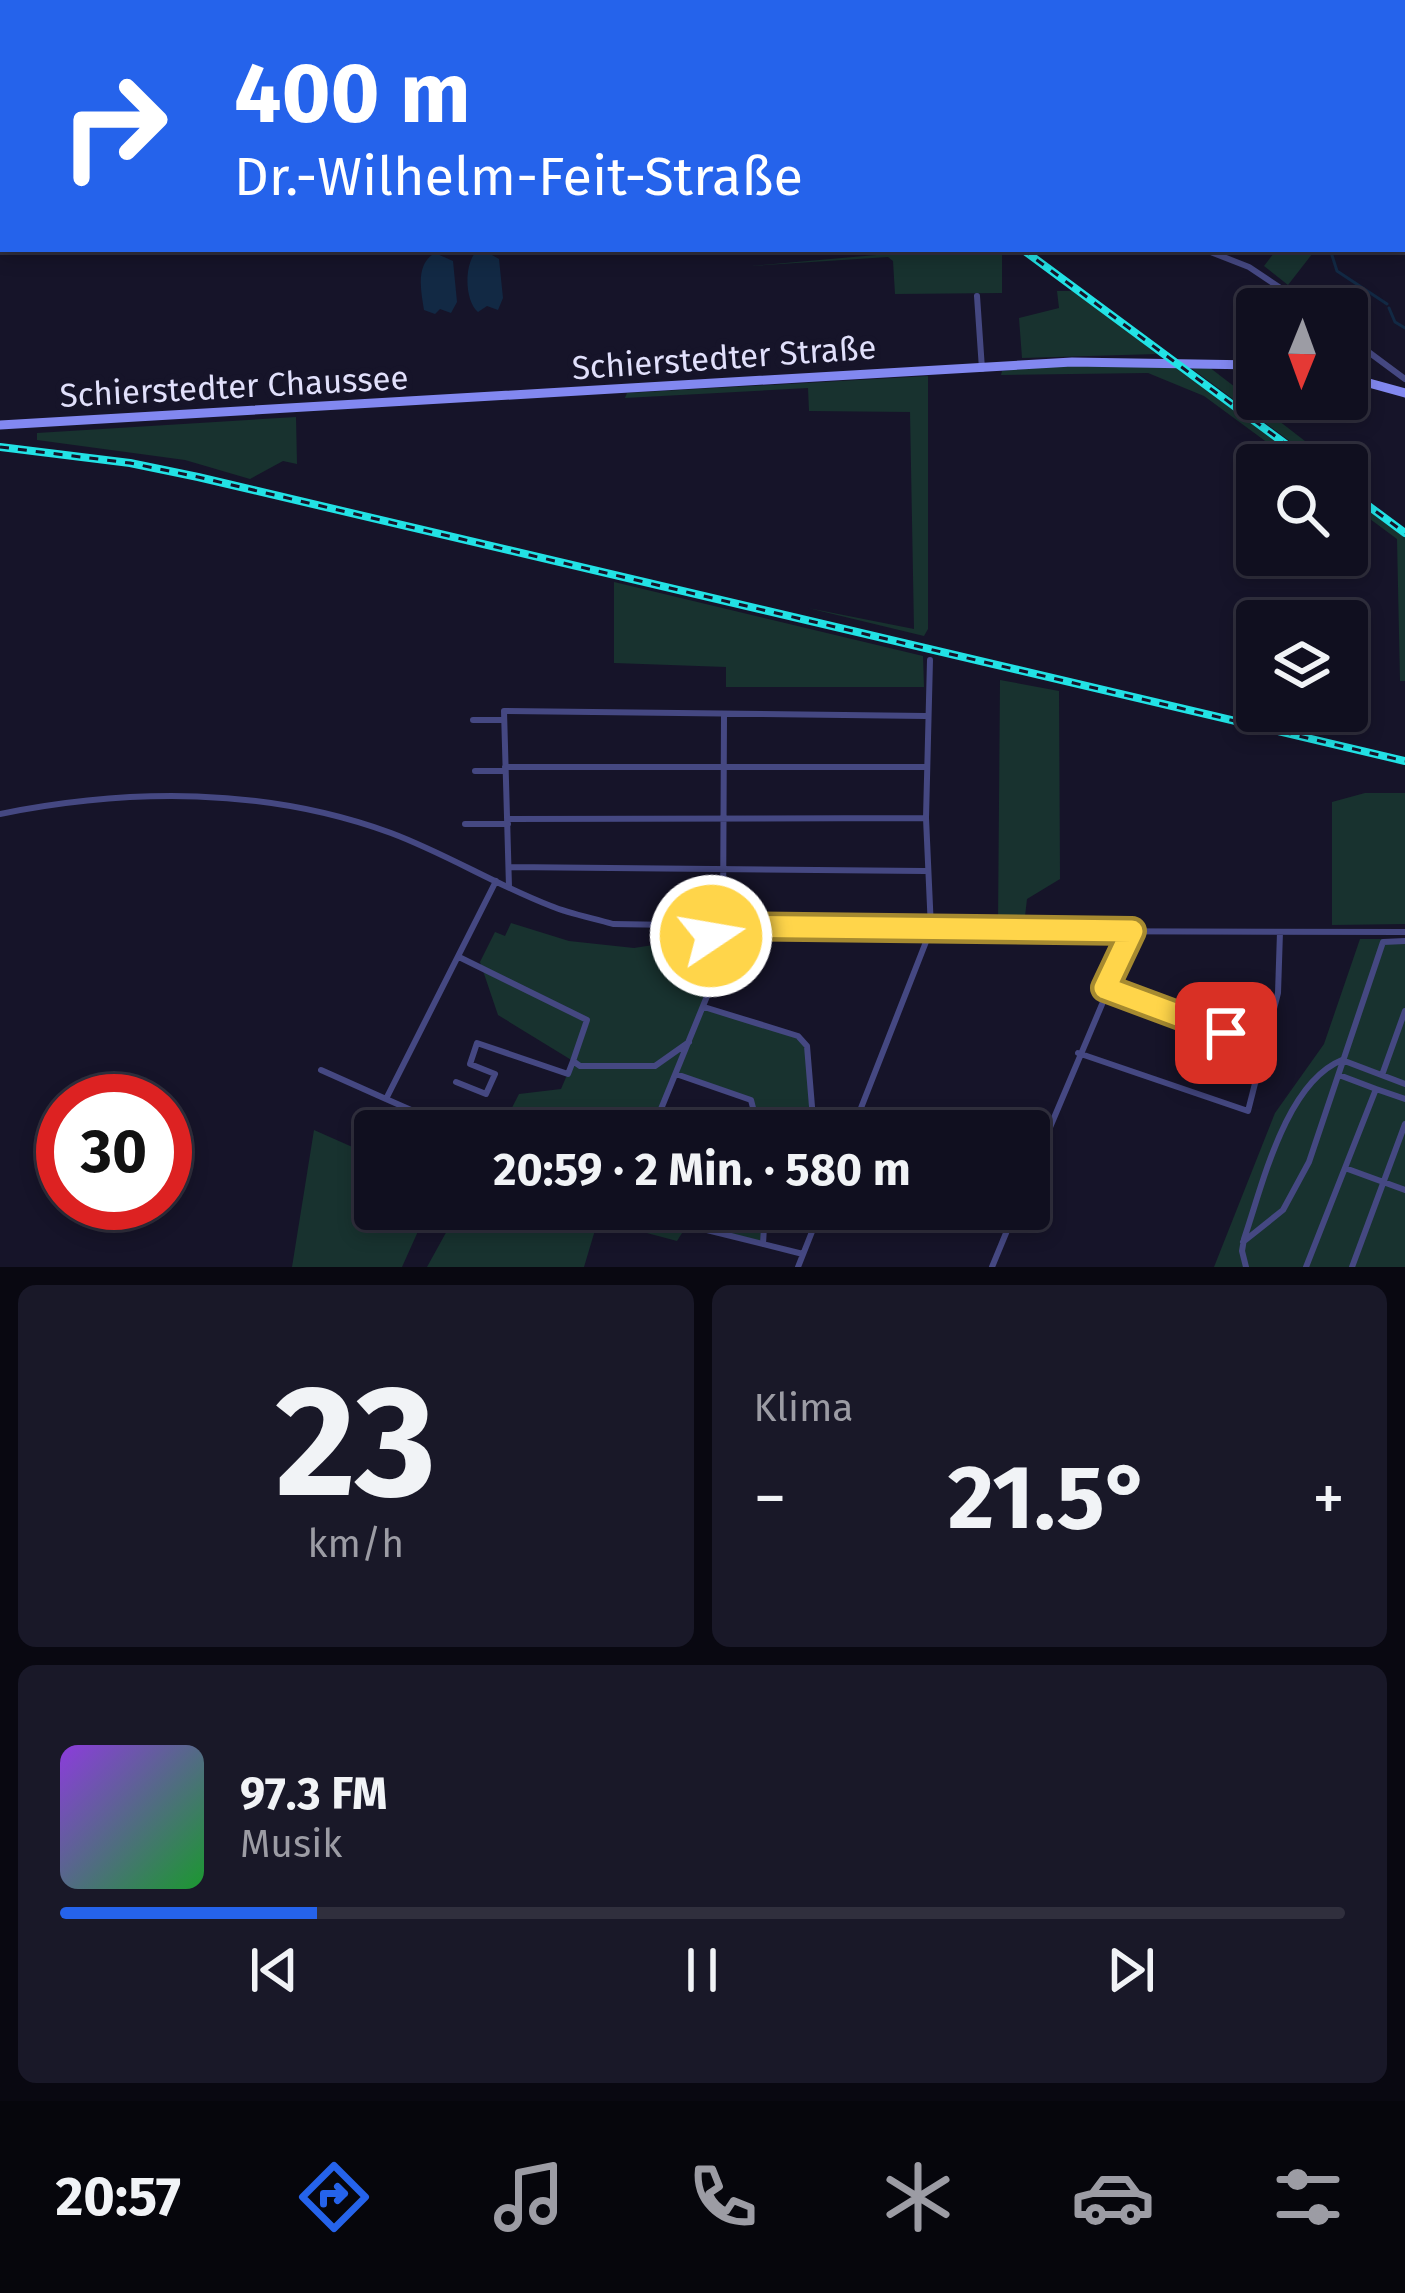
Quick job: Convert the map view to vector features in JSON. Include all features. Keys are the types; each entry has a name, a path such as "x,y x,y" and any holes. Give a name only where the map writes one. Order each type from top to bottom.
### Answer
{"street":[{"path":"1211,252 1249,267 1280,288"},
{"path":"976,296 982,369"},
{"path":"1368,352 1405,379"},
{"name":"Schierstedter Straße","path":"470,400 1141,361 1236,364"},
{"path":"1368,383 1405,393"},
{"name":"Schierstedter Chaussee","path":"0,425 470,400"},
{"path":"860,1110 931,929 926,871 930,660"},
{"path":"473,720 504,716 926,716"},
{"path":"504,716 508,887"},
{"path":"723,926 724,716"},
{"path":"476,771 926,766"},
{"path":"0,814 109,796 261,801 318,810 390,833 555,908 613,924 1405,932"},
{"path":"465,824 926,818"},
{"path":"509,867 926,871"},
{"path":"386,1099 496,881"},
{"path":"660,1110 712,983 711,926"},
{"path":"1050,1124 1132,931"},
{"path":"1078,1053 1248,1111 1278,993 1280,932"},
{"path":"1243,1242 1283,1210 1294,1191 1383,942 1405,941"},
{"path":"457,1082 486,1094 495,1074 470,1064 477,1043 568,1075 587,1020 459,957"},
{"path":"1105,988 1265,1048"},
{"path":"704,1007 798,1036 807,1046 812,1110"},
{"path":"1382,1075 1405,1011"},
{"path":"573,1061 580,1066 655,1066 689,1042"},
{"path":"1246,1267 1243,1242 1280,1136 1298,1101 1324,1070 1344,1060 1405,1084"},
{"path":"321,1070 411,1110"},
{"path":"676,1074 751,1100 754,1110"},
{"path":"1339,1075 1405,1100"},
{"path":"1306,1267 1376,1089"},
{"path":"1352,1267 1405,1124"},
{"path":"1345,1168 1405,1190"},
{"path":"716,1230 803,1254"},
{"path":"763,1244 764,1230"},
{"path":"798,1267 813,1230"},
{"path":"992,1267 1007,1230"}],"green space":[{"path":"1006,252 1002,253 1002,293 895,294 893,261 888,257 751,266 876,255"},
{"path":"1275,252 1314,252 1288,285 1264,266"},
{"path":"1057,291 1075,291 1157,354 1022,358 1019,318 1059,308"},
{"path":"1069,365 1174,365 1236,411 1236,419 1204,396 1148,373 1001,375 1002,371"},
{"path":"1187,365 1209,367 1236,388 1236,401"},
{"path":"928,376 928,629 924,636 808,608 914,629 910,412 809,411 808,388 625,398 627,393"},
{"path":"296,417 297,464 283,461 250,479 185,460 37,440 37,433"},
{"path":"1237,420 1249,420 1281,444 1269,444"},
{"path":"1261,420 1278,420 1309,444 1294,444"},
{"path":"1368,509 1405,538 1405,681 1400,681 1397,539 1368,518"},
{"path":"614,582 923,656 924,687 726,687 726,667 614,663"},
{"path":"1000,680 1059,691 1060,879 1027,899 1024,925 998,924"},
{"path":"1365,793 1405,793 1405,924 1332,925 1332,802"},
{"path":"511,923 569,941 634,948 711,936 712,984 704,1007 798,1036 807,1046 812,1110 754,1110 751,1100 676,1074 661,1110 511,1110 519,1094 561,1089 573,1061 498,1015 480,962 495,932 505,936"},
{"path":"1360,939 1405,939 1405,1267 1214,1267 1275,1113 1324,1044"},
{"path":"314,1130 354,1148 354,1230 419,1230 402,1267 292,1267"},
{"path":"447,1230 595,1230 584,1267 427,1267"},
{"path":"636,1230 684,1230 677,1241"},
{"path":"716,1230 767,1230 763,1244"}],"water":[{"path":"487,252 499,259 503,298 498,310 487,306 478,312 470,300 468,275 475,253"},
{"path":"435,253 453,261 457,302 451,313 424,310 422,271"}],"waterway":[{"path":"1331,252 1337,271 1387,304"},
{"path":"1389,308 1395,322 1405,328"}],"railway":[{"path":"1026,252 1286,444"},
{"path":"0,447 130,463 198,477 1405,761"},
{"path":"1368,506 1405,533"}],"route":[{"path":"711,936 711,926 1132,931 1105,988 1226,1033"}]}
